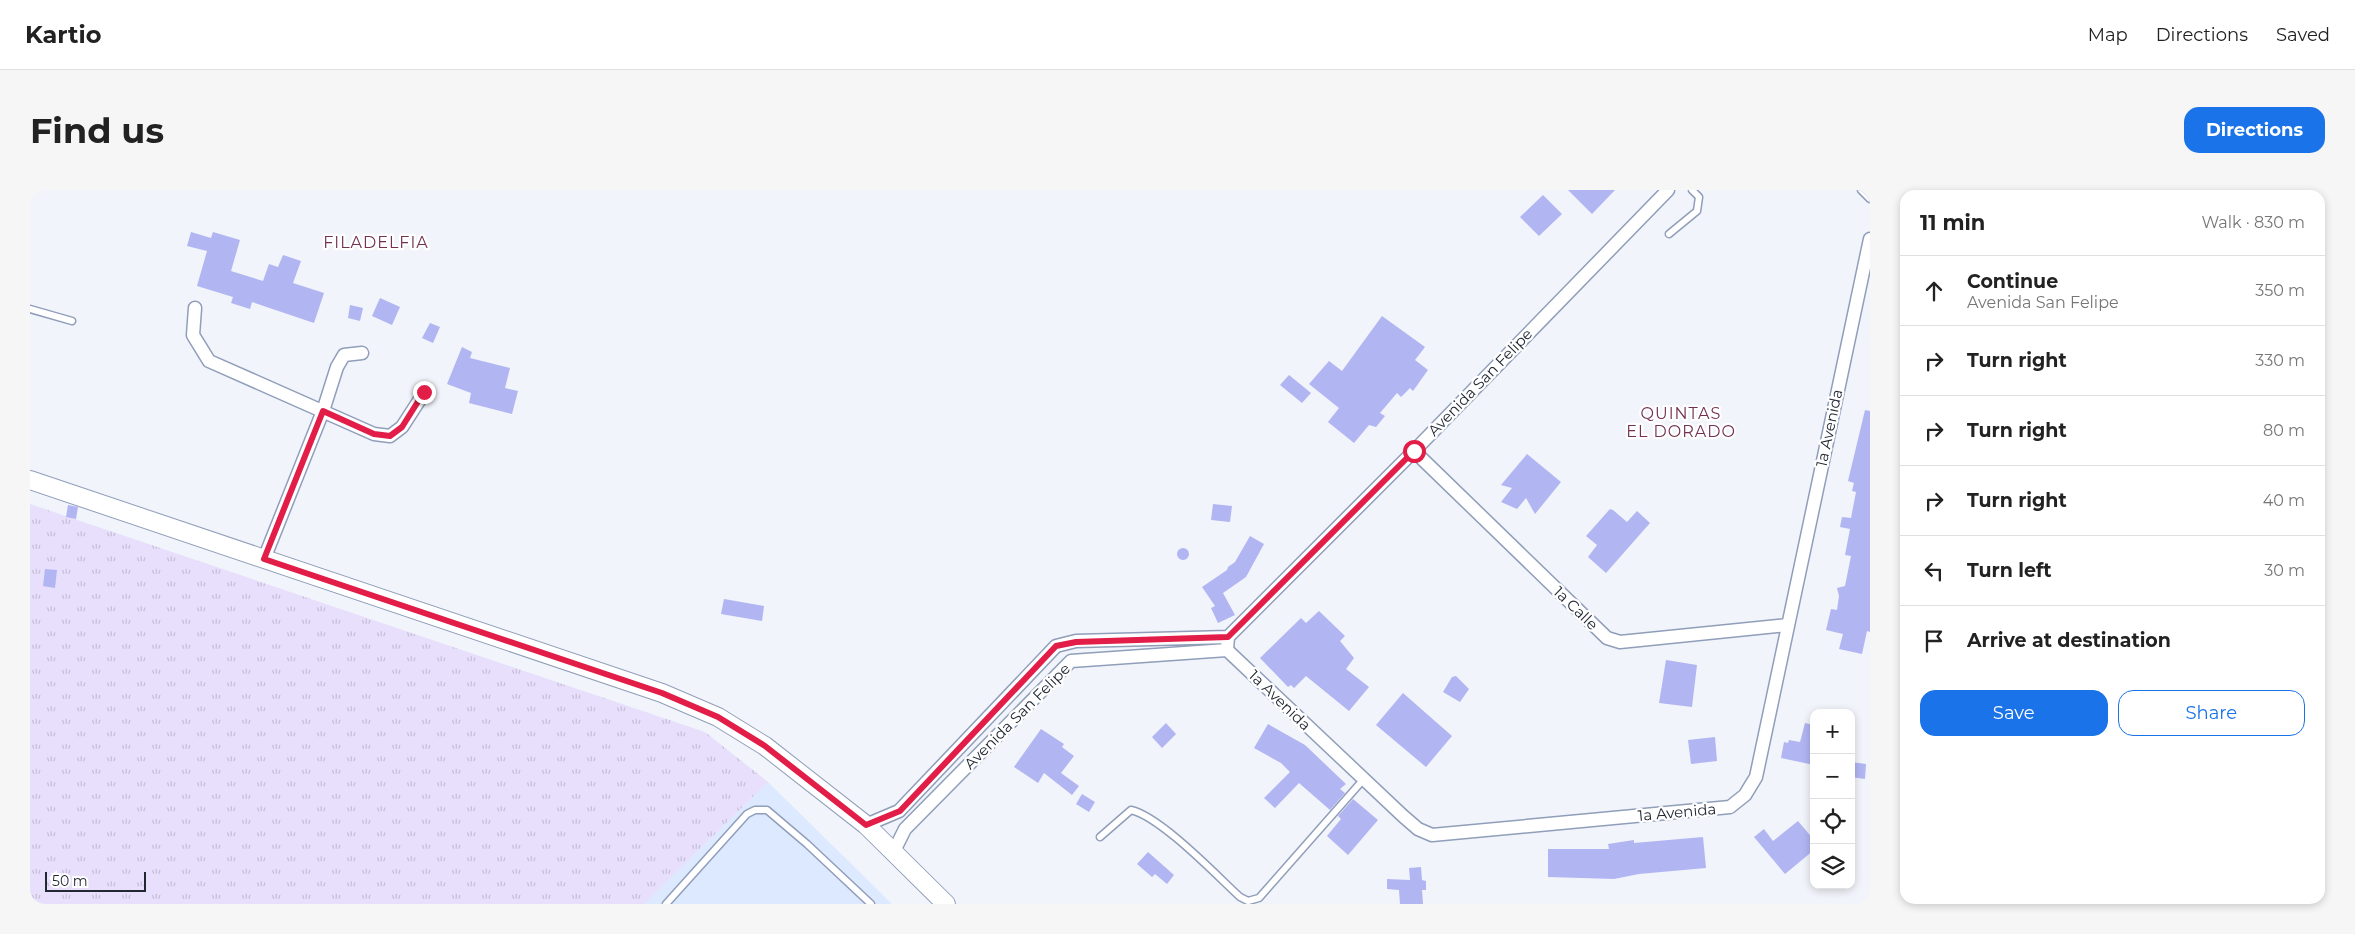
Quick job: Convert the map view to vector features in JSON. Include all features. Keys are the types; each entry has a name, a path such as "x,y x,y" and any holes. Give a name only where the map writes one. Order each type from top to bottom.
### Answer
{"street":[{"name":"Avenida San Felipe","path":"893,853 905,829 1071,661 1227,644 1668,190"},
{"name":"1a Avenida","path":"1227,644 1363,780 1418,829 1432,835 1730,807 1745,795 1756,777 1870,240"},
{"path":"195,308 193,335 209,361 374,434 390,436 402,427 424,392"},
{"path":"264,559 323,411 337,367 344,355 362,353"},
{"name":"1a Calle","path":"1414,451 1607,638 1620,642 1787,625"},
{"path":"30,480 662,693 718,717 765,746 866,825 946,904"},
{"name":"Avenida San Felipe","path":"866,825 900,811 1056,646 1076,642 1227,644"}],"lane":[{"path":"1669,234 1697,211 1699,197 1692,190"},
{"path":"1861,190 1870,199"},
{"path":"30,309 72,321"},
{"path":"1100,837 1131,810 1142,813 1159,824 1240,897 1248,901 1259,898 1363,780"},
{"path":"666,904 747,814 755,810 766,810 807,844 871,904"}],"shaded area":[{"path":"768,782 892,904 644,904"}],"green space":[{"path":"30,504 705,732 768,782 644,904 30,904"}],"building":[{"path":"1568,190 1615,190 1592,214"},
{"path":"1543,195 1562,214 1539,236 1520,217"},
{"path":"191,232 211,238 213,232 240,240 231,271 263,281 269,264 278,267 283,255 301,261 293,283 324,293 314,323 252,302 250,309 231,303 233,297 197,286 207,251 187,246"},
{"path":"380,298 400,307 392,325 372,316"},
{"path":"350,305 363,308 360,321 348,318"},
{"path":"1382,316 1425,347 1415,360 1428,370 1413,391 1410,388 1401,397 1397,393 1380,413 1385,416 1376,427 1369,425 1354,443 1328,422 1339,408 1309,384 1329,361 1342,371"},
{"path":"430,323 440,327 433,343 422,338"},
{"path":"462,347 472,352 470,358 510,368 505,388 518,391 512,414 469,403 471,393 447,384"},
{"path":"1289,375 1311,393 1302,403 1280,385"},
{"path":"1865,410 1870,411 1870,632 1867,631 1862,654 1839,649 1843,634 1826,630 1831,609 1837,610 1839,596 1837,588 1845,586 1851,556 1845,555 1850,529 1840,527 1842,517 1851,518 1856,492 1852,491 1854,483 1848,481"},
{"path":"1527,454 1561,482 1535,514 1526,498 1517,509 1501,502 1512,488 1501,485"},
{"path":"1213,504 1232,506 1230,522 1211,520"},
{"path":"68,505 78,507 76,519 66,517"},
{"path":"1610,509 1627,522 1637,511 1650,523 1606,573 1588,557 1597,545 1586,536"},
{"path":"1250,536 1264,544 1246,577 1223,593 1235,615 1218,623 1211,608 1215,606 1202,587 1227,570 1235,562"},
{"path":"1181,548 1185,548 1189,554 1185,560 1181,560 1177,556 1177,552"},
{"path":"45,569 57,570 55,588 43,586"},
{"path":"724,599 764,606 762,621 721,614"},
{"path":"1319,611 1345,636 1340,641 1354,658 1346,669 1369,687 1349,711 1306,676 1294,688 1291,685 1288,687 1260,658 1301,618 1306,623"},
{"path":"1666,660 1697,665 1692,707 1659,703"},
{"path":"1456,676 1469,689 1460,702 1443,692 1452,677"},
{"path":"1403,693 1452,736 1426,767 1376,725"},
{"path":"1166,723 1176,734 1162,748 1152,737"},
{"path":"1805,723 1810,724 1810,764 1781,758 1784,742 1788,743 1789,740 1800,742"},
{"path":"1268,724 1305,745 1346,784 1340,789 1345,793 1330,810 1299,783 1275,808 1264,798 1290,772 1281,763 1254,748"},
{"path":"1041,729 1064,744 1062,747 1074,756 1061,773 1079,786 1072,795 1044,773 1038,783 1014,767"},
{"path":"1715,737 1717,761 1691,764 1688,740"},
{"path":"1855,763 1866,764 1865,779 1855,778"},
{"path":"1082,794 1095,802 1089,812 1076,804"},
{"path":"1353,799 1378,820 1348,855 1327,836 1341,819 1338,816"},
{"path":"1798,821 1810,835 1810,853 1785,874 1754,837 1764,829 1773,841"},
{"path":"1703,837 1706,868 1639,874 1614,879 1548,877 1548,849 1609,849 1608,844 1634,840 1634,843"},
{"path":"1148,852 1174,875 1167,884 1155,874 1152,877 1137,864"},
{"path":"1421,867 1422,880 1426,881 1426,890 1422,890 1423,904 1400,904 1399,890 1387,889 1387,879 1410,880 1409,868"}],"district":[{"name":"FILADELFIA","path":"376,242"},
{"name":"QUINTAS EL DORADO","path":"1681,422"}],"route":[{"path":"424,392 402,427 390,436 374,434 323,411 264,559 662,693 718,717 765,746 866,825 900,811 1056,646 1076,642 1228,637 1414,451"}]}
